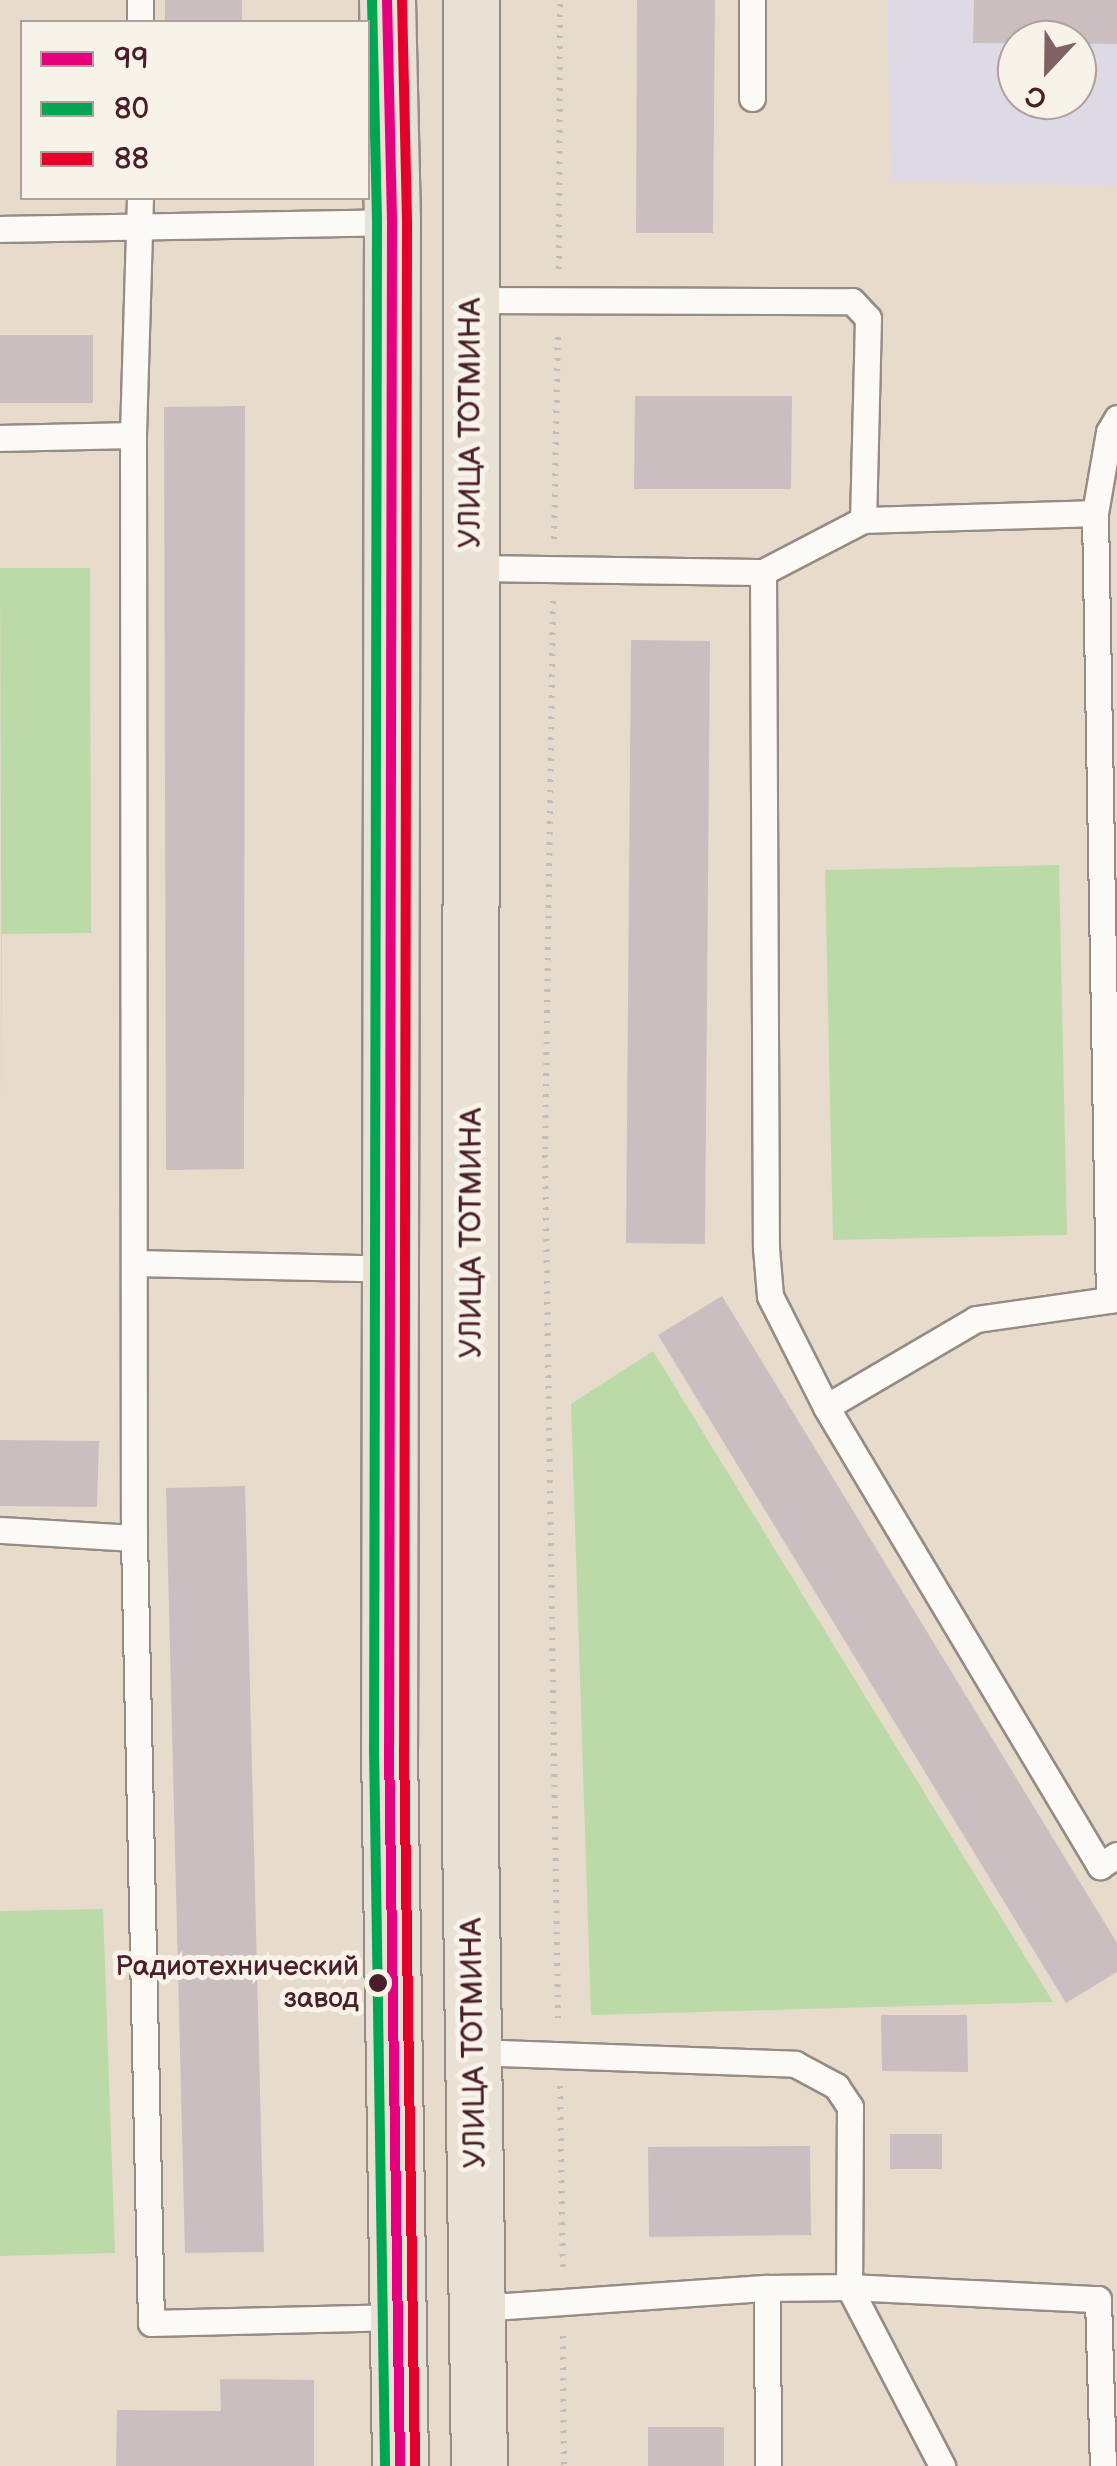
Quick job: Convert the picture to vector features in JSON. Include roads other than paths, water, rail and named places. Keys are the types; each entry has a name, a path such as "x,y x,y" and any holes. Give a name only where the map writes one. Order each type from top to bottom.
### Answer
{"main road":[{"path":"387,0 392,222 390,1747 400,2466"},
{"name":"УЛИЦА ТОТМИНА","path":"471,0 472,2052 479,2466"},
{"path":"390,1747 405,1762 448,1764 472,1730"},
{"path":"392,1914 431,1897 451,1902 474,1926"}],"lane":[{"path":"752,0 752,98"},
{"path":"140,200 133,436 134,1538 151,2322 399,2317"},
{"path":"0,228 392,222"},
{"path":"472,300 852,301 868,318 862,520"},
{"path":"826,1407 976,1319 1113,1300 1095,513 1109,432 1117,418"},
{"path":"0,438 133,436"},
{"path":"470,568 762,572 862,520 1095,513"},
{"path":"762,572 766,1248 770,1296 826,1407 1100,1866 1117,1856"},
{"path":"135,1264 392,1269"},
{"path":"0,1530 134,1538"},
{"path":"472,2052 794,2064 836,2086 850,2107 849,2286 942,2466"},
{"path":"478,2308 849,2286 1098,2300 1103,2466"},
{"path":"767,2288 768,2466"}],"place":[{"name":"Радиотехнический завод","path":"378,1983"}]}
